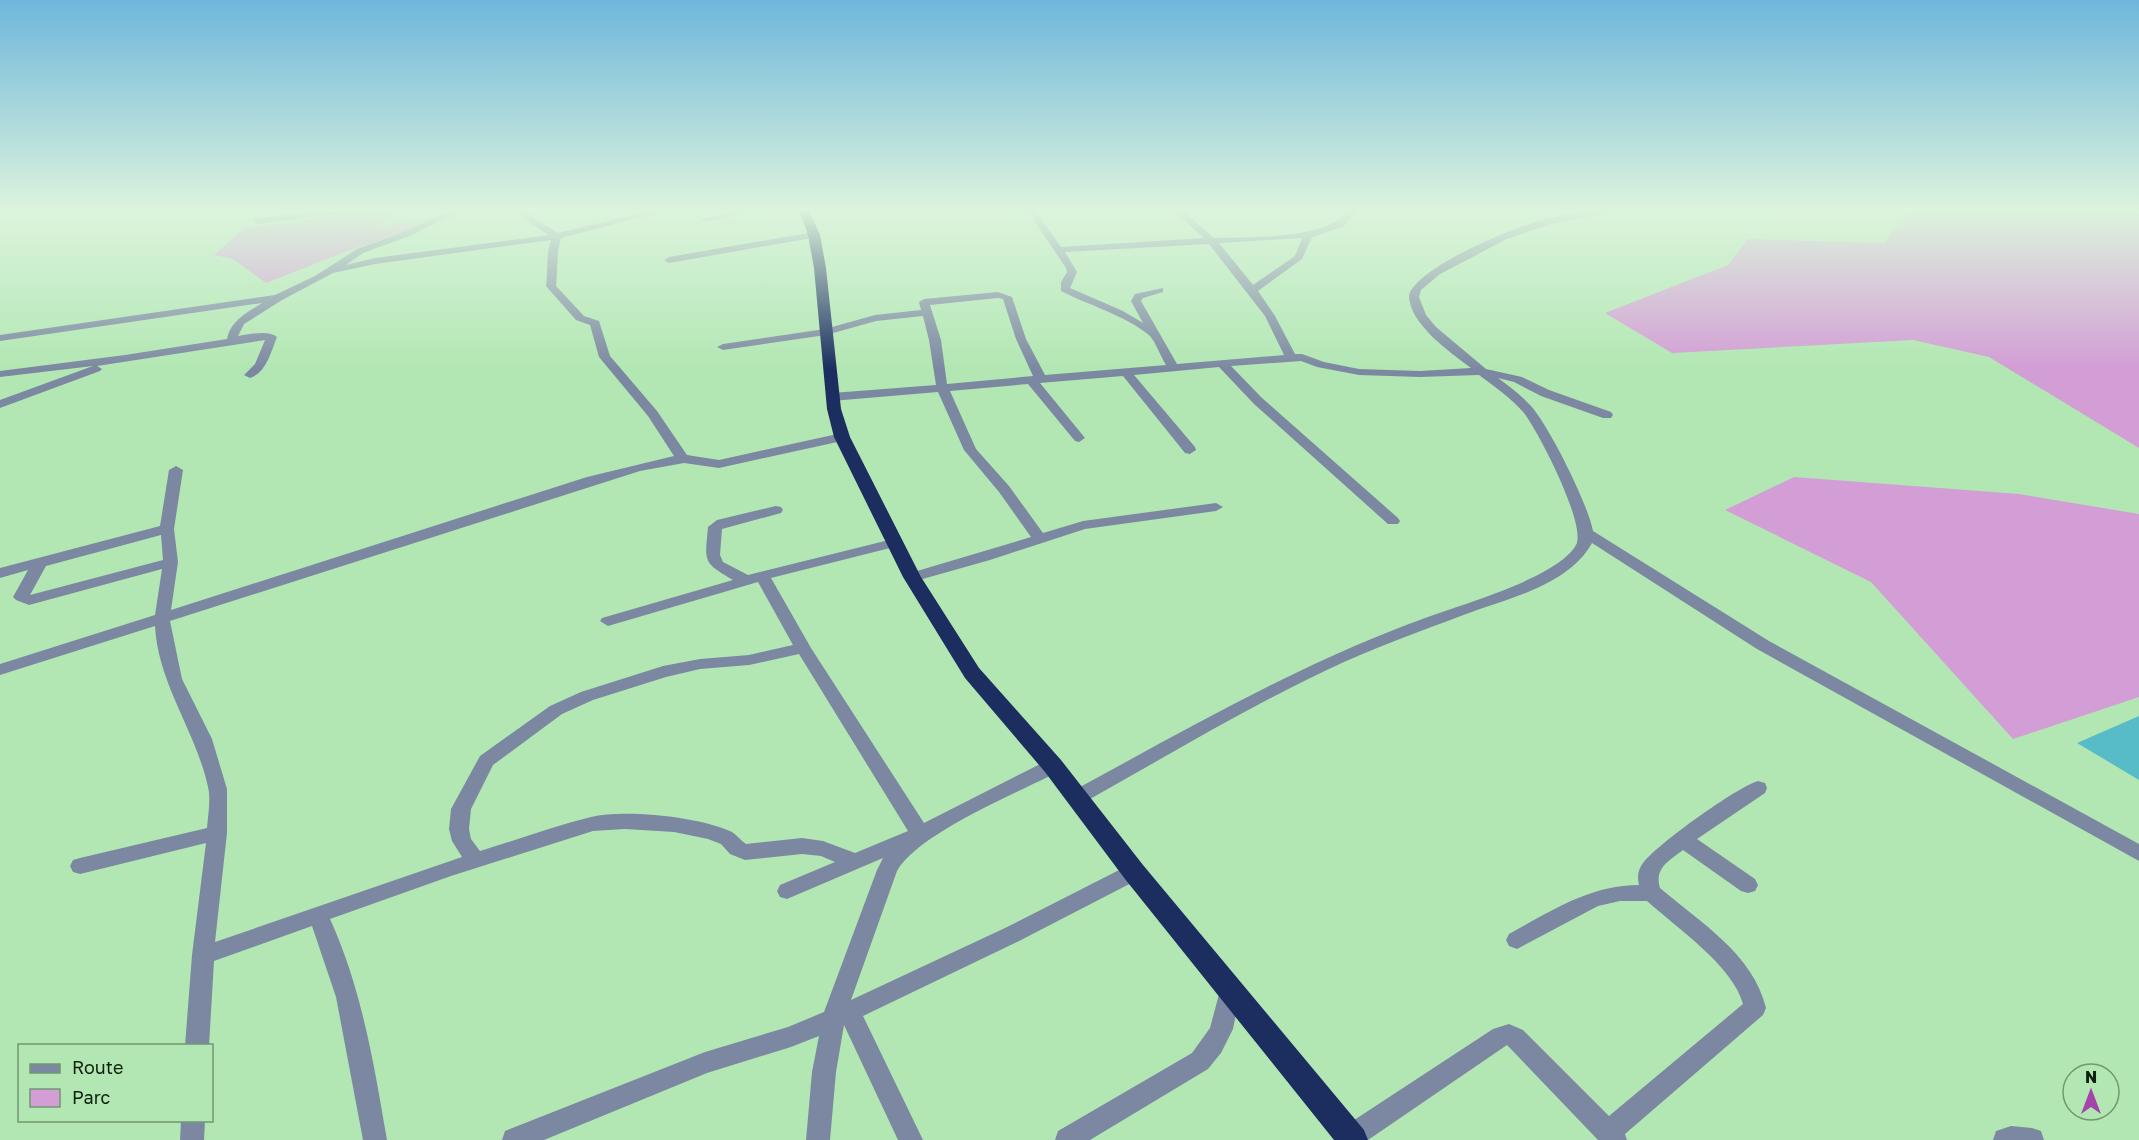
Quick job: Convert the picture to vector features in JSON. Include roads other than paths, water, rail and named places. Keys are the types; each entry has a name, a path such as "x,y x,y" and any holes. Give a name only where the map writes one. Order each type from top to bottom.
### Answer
{"highway":[{"path":"819,263 832,398 842,437 912,577 972,673 1053,766 1134,872 1352,1139"}],"street":[{"path":"232,340 234,330 240,322 342,263"},
{"path":"330,271 365,263"},
{"path":"554,263 551,286 580,318 595,323 605,357 653,414 682,458"},
{"path":"1066,263 1072,272 1065,289 1130,318 1154,334"},
{"path":"1230,263 1270,316 1291,357"},
{"path":"1252,291 1289,263"},
{"path":"1076,798 1219,719 1342,656 1377,640 1484,603 1547,577 1580,552 1586,541 1586,533 1576,501 1533,418 1517,399 1433,330 1422,317 1414,299 1417,288 1431,276 1456,263"},
{"path":"1159,290 1139,296 1136,301 1173,368"},
{"path":"1040,539 1004,489 970,450 942,387 935,340 924,302 998,295 1007,297 1036,380 1079,438"},
{"path":"0,338 278,298"},
{"path":"723,347 826,332 875,318 926,313"},
{"path":"0,374 124,359 232,340 268,336 273,338 260,365 250,375"},
{"path":"832,398 1291,357 1305,358 1331,368 1369,373 1420,374 1481,371 1518,379 1545,393 1607,415"},
{"path":"0,404 124,359"},
{"path":"1222,364 1258,401 1393,521"},
{"path":"1126,372 1190,450"},
{"path":"0,670 592,480 682,458 701,465 719,464 842,437"},
{"path":"176,470 167,529 171,562 162,619 174,679 203,739 218,789 217,833 203,955 198,1044"},
{"path":"912,577 1083,525 1216,507"},
{"path":"776,510 722,523 715,527 713,555 716,564 755,579 803,648 920,834"},
{"path":"0,573 167,529"},
{"path":"1586,533 1763,645 2139,854"},
{"path":"608,621 893,543"},
{"path":"1580,552 1620,556"},
{"path":"40,562 21,597 29,600 46,597 171,562"},
{"path":"476,861 462,841 459,829 461,809 471,789 486,761 556,711 587,696 663,672 700,664 750,660 803,648"},
{"path":"787,891 920,834 1053,766"},
{"path":"1352,1139 1501,1036 1509,1034 1515,1037 1612,1136 1755,1008 1752,993 1733,964 1652,893 1648,880 1650,869 1683,839 1758,788"},
{"path":"203,955 579,827 625,822 674,825 711,832 728,839 737,849 745,852 802,846 823,849 854,861"},
{"path":"80,866 217,833"},
{"path":"818,1140 824,1072 888,870 896,854 920,834"},
{"path":"1683,839 1748,885"},
{"path":"514,1140 705,1064 791,1036 841,1015 1013,934 1134,872"},
{"path":"1517,940 1593,899 1620,893 1652,893"},
{"path":"318,916 329,938 347,996 375,1140"},
{"path":"1066,1140 1200,1061 1224,1029 1230,990"},
{"path":"841,1015 911,1140"},
{"path":"192,1140 193,1122"},
{"path":"2005,1140 2011,1138 2032,1140"}],"water":[{"path":"2139,716 2139,780 2077,743"}]}
